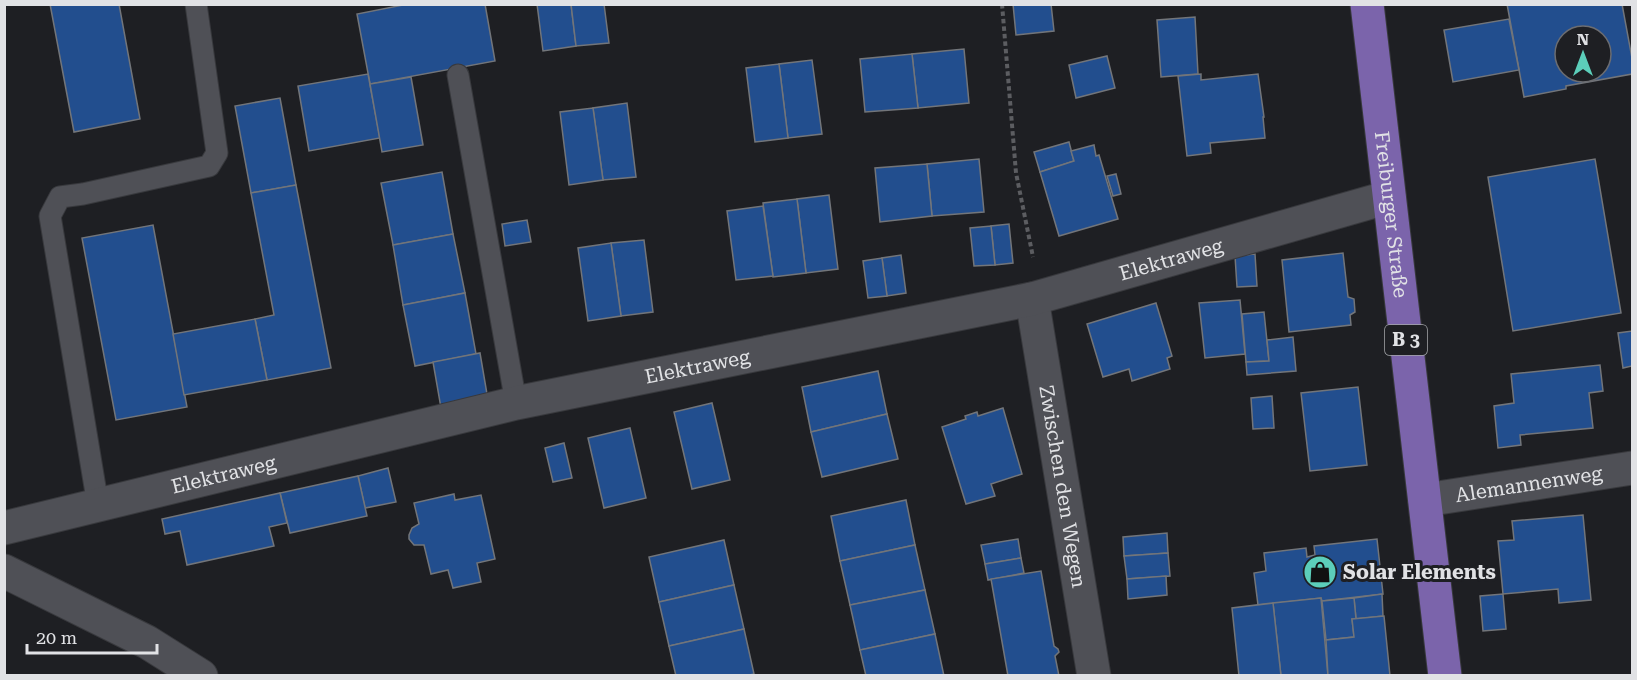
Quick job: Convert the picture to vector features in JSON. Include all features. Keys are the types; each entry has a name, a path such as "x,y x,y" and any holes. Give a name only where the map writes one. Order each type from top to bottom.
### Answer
{"main road":[{"name":"Freiburger Straße","path":"1367,4 1445,675"}],"street":[{"name":"Elektraweg","path":"4,528 516,403 1036,298 1389,197"},
{"name":"Zwischen den Wegen","path":"1036,298 1094,675"},
{"name":"Alemannenweg","path":"1425,500 1632,468"},
{"path":"4,571 147,642 201,675"}],"lane":[{"path":"98,505 50,216 60,197 209,166 217,153 196,4"},
{"path":"458,75 516,403"}],"path":[{"path":"1002,4 1016,173 1036,298"}],"building":[{"path":"50,4 119,4 140,119 74,132"},
{"path":"408,4 485,4 495,61 370,84 357,14"},
{"path":"537,4 571,4 576,46 543,51"},
{"path":"571,4 604,4 609,43 576,46"},
{"path":"1013,4 1051,4 1054,31 1016,35"},
{"path":"1507,4 1622,4 1632,58 1632,74 1613,77 1613,24 1553,24 1553,84 1577,84 1566,86 1566,89 1524,97"},
{"path":"1195,17 1198,74 1161,77 1157,20"},
{"path":"1509,19 1519,70 1453,82 1444,30"},
{"path":"964,49 969,103 918,108 912,54"},
{"path":"912,54 918,108 865,112 860,59"},
{"path":"1107,56 1115,88 1076,98 1069,65"},
{"path":"812,60 822,134 788,138 779,64"},
{"path":"779,64 788,138 755,142 746,68"},
{"path":"368,74 380,138 309,151 298,86"},
{"path":"1201,74 1201,80 1258,74 1265,138 1210,143 1211,153 1187,156 1178,76"},
{"path":"411,77 423,145 382,152 370,84"},
{"path":"280,98 296,185 251,193 235,106"},
{"path":"627,103 636,177 603,180 593,108"},
{"path":"593,108 603,180 569,185 560,112"},
{"path":"1069,142 1074,161 1040,172 1034,152"},
{"path":"1094,145 1118,219 1059,236 1040,172 1074,161 1071,151"},
{"path":"979,159 984,212 932,216 927,164"},
{"path":"1595,159 1621,313 1513,331 1488,177"},
{"path":"927,164 932,216 880,222 875,168"},
{"path":"442,172 453,234 393,245 381,183"},
{"path":"1116,174 1121,194 1113,196 1107,176"},
{"path":"296,185 331,368 267,380 255,319 274,315 251,193"},
{"path":"829,195 838,269 806,273 797,199"},
{"path":"797,199 806,273 773,277 763,203"},
{"path":"763,206 773,276 736,280 727,211"},
{"path":"527,220 531,242 505,246 502,224"},
{"path":"1009,224 1013,263 995,265 991,226"},
{"path":"153,225 187,407 116,420 82,238"},
{"path":"991,226 995,265 974,266 970,228"},
{"path":"453,234 465,293 403,305 393,245"},
{"path":"644,240 653,312 621,316 611,243"},
{"path":"611,243 621,316 588,321 578,248"},
{"path":"1343,253 1348,297 1354,299 1355,312 1350,315 1351,325 1289,332 1282,260"},
{"path":"1255,254 1257,286 1237,287 1235,256"},
{"path":"901,255 906,293 887,296 882,258"},
{"path":"882,258 887,296 868,298 863,261"},
{"path":"465,293 476,354 415,366 403,305"},
{"path":"1240,300 1245,354 1205,358 1199,303"},
{"path":"1156,303 1172,356 1167,358 1170,369 1132,381 1129,369 1103,377 1087,324"},
{"path":"1264,312 1269,361 1246,362 1242,314"},
{"path":"255,319 267,380 184,395 173,334"},
{"path":"1632,331 1632,366 1623,368 1618,333"},
{"path":"1293,337 1296,371 1247,375 1246,362 1269,361 1267,340"},
{"path":"480,353 488,400 441,408 433,362"},
{"path":"1600,365 1603,391 1589,393 1593,428 1520,435 1521,445 1498,448 1494,406 1514,403 1511,374"},
{"path":"878,371 887,414 811,432 802,387"},
{"path":"1358,387 1367,465 1310,471 1301,393"},
{"path":"1272,396 1274,428 1253,429 1251,398"},
{"path":"712,403 730,480 692,489 674,412"},
{"path":"1003,408 1022,474 991,484 995,496 966,504 942,427 966,419 965,416 977,412 978,416"},
{"path":"887,414 898,459 822,477 811,432"},
{"path":"630,428 646,498 604,508 588,438"},
{"path":"564,443 572,478 553,482 545,448"},
{"path":"388,468 396,502 365,508 358,476"},
{"path":"358,476 367,516 290,533 280,493"},
{"path":"280,493 287,523 269,527 274,546 187,565 180,531 165,534 162,519"},
{"path":"454,494 455,500 481,495 495,559 477,563 481,582 453,588 448,570 431,574 424,545 414,545 409,535 412,528 419,524 414,503"},
{"path":"906,500 915,545 840,561 831,516"},
{"path":"1583,515 1591,600 1559,603 1558,589 1503,594 1498,541 1514,540 1512,521"},
{"path":"1167,533 1168,553 1124,556 1123,537"},
{"path":"1018,539 1021,558 985,564 981,545"},
{"name":"Solar Elements","path":"1377,539 1383,594 1258,605 1254,573 1266,571 1264,553 1306,548 1307,557 1315,555 1314,546"},
{"path":"724,540 734,585 659,602 649,557"},
{"path":"915,545 925,590 850,605 840,561"},
{"path":"1168,553 1170,576 1127,579 1124,556"},
{"path":"1021,558 1024,573 988,580 985,564"},
{"path":"1041,571 1054,646 1059,652 1055,656 1059,676 1008,676 991,579"},
{"path":"1166,576 1167,595 1128,599 1127,579"},
{"path":"734,585 744,629 669,646 659,602"},
{"path":"925,590 935,634 860,650 850,605"},
{"path":"1382,594 1383,616 1356,619 1354,598"},
{"path":"1503,594 1506,629 1483,631 1480,596"},
{"path":"1321,598 1328,676 1281,676 1273,603"},
{"path":"1354,598 1356,619 1352,619 1354,637 1326,640 1322,601"},
{"path":"1273,603 1281,676 1239,676 1232,608"},
{"path":"1384,616 1390,676 1328,676 1326,640 1354,637 1352,619"},
{"path":"744,629 754,674 676,676 669,646"},
{"path":"935,634 944,676 866,676 860,650"}],"place":[{"name":"Solar Elements","path":"1320,572"}]}
